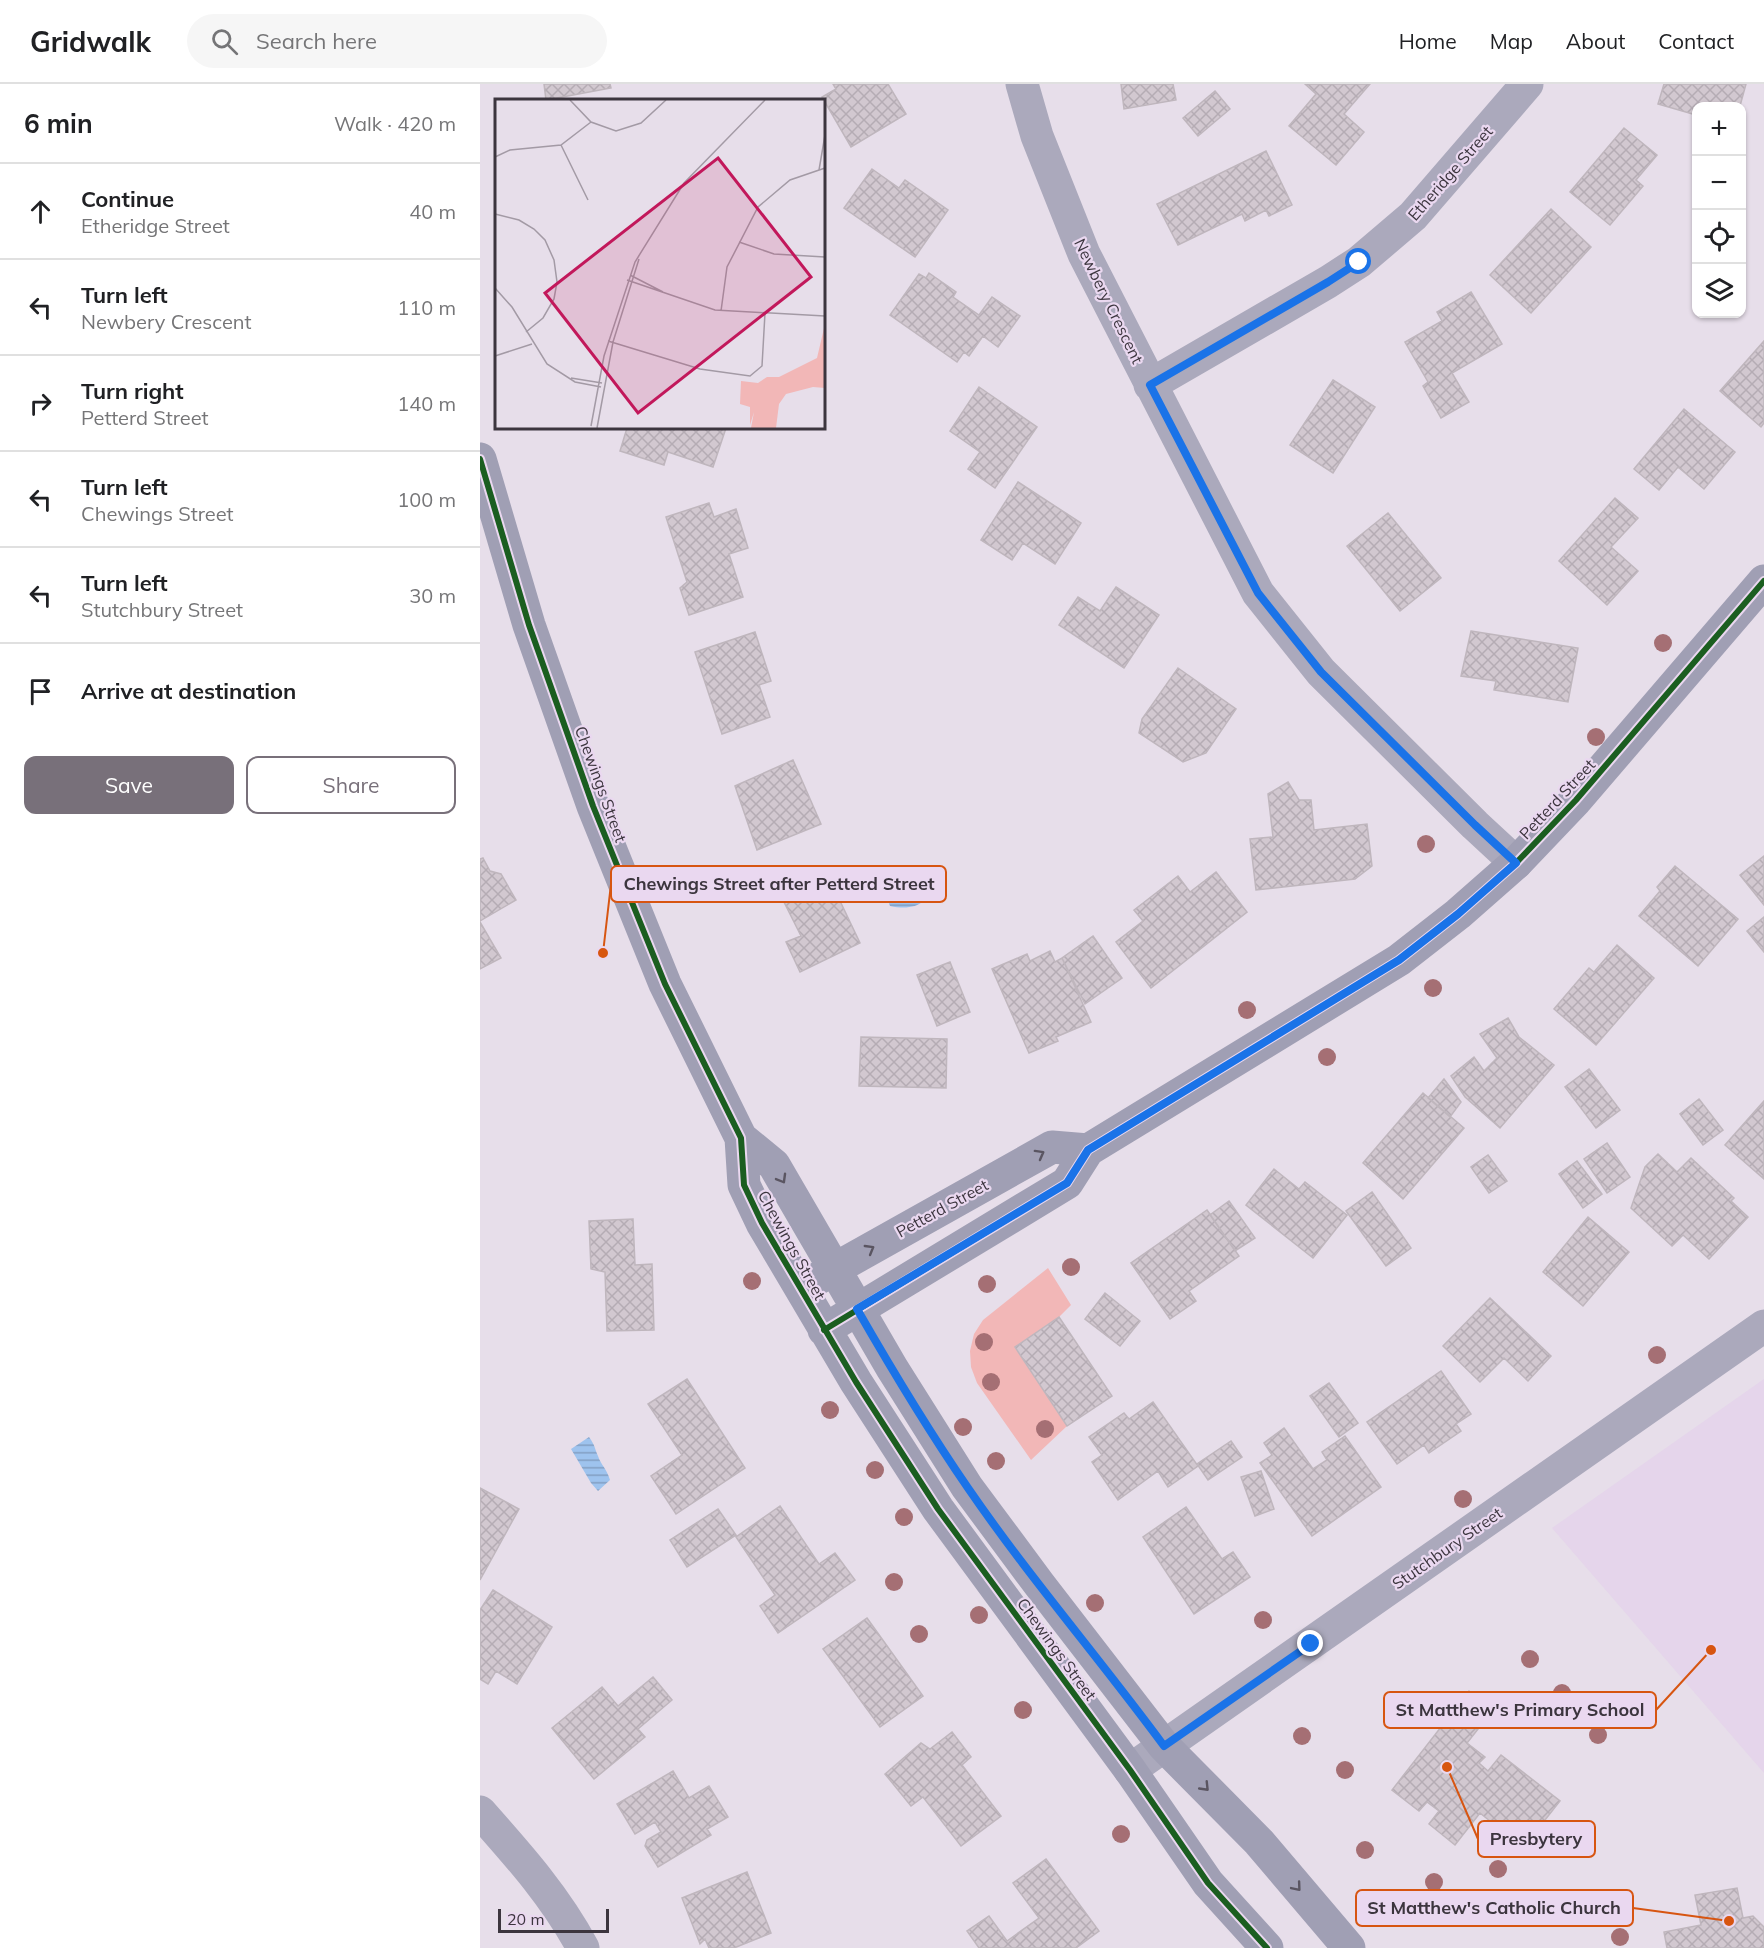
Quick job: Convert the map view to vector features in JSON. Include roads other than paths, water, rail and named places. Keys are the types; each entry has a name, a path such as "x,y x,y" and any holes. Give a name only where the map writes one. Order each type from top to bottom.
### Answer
{"street":[{"name":"Newbery Crescent","path":"1022,84 1037,136 1084,254 1258,593 1321,672 1516,863"},
{"name":"Etheridge Street","path":"1150,385 1359,262 1413,216 1527,84"},
{"name":"Chewings Street","path":"480,459 529,626 593,806 665,984 741,1138 744,1185 762,1223 875,1413 938,1509 1130,1770 1208,1883 1267,1948"},
{"name":"Petterd Street","path":"824,1330 1067,1183 1088,1150 1399,960 1458,914 1516,863 1607,765 1763,584"},
{"name":"Chewings Street","path":"741,1138 774,1165 906,1391 968,1487 1050,1599 1164,1746 1259,1842 1349,1948"},
{"name":"Petterd Street","path":"801,1288 1052,1147 1088,1150"},
{"name":"Stutchbury Street","path":"1130,1770 1764,1326"},
{"path":"875,1413 906,1391"},
{"path":"938,1509 968,1487"},
{"path":"1020,1622 1050,1599"},
{"path":"480,1812 537,1877 567,1918 583,1948"}],"water":[{"path":"926,873 935,880 925,900 913,906 890,906 885,893 892,882 900,880 911,882"},
{"path":"589,1437 610,1480 598,1491 571,1449"}],"place":[{"name":"Chewings Street after Petterd Street","path":"603,953"},
{"name":"St Matthew's Primary School","path":"1711,1650"},
{"name":"Presbytery","path":"1447,1767"},
{"name":"St Matthew's Catholic Church","path":"1729,1921"}]}
